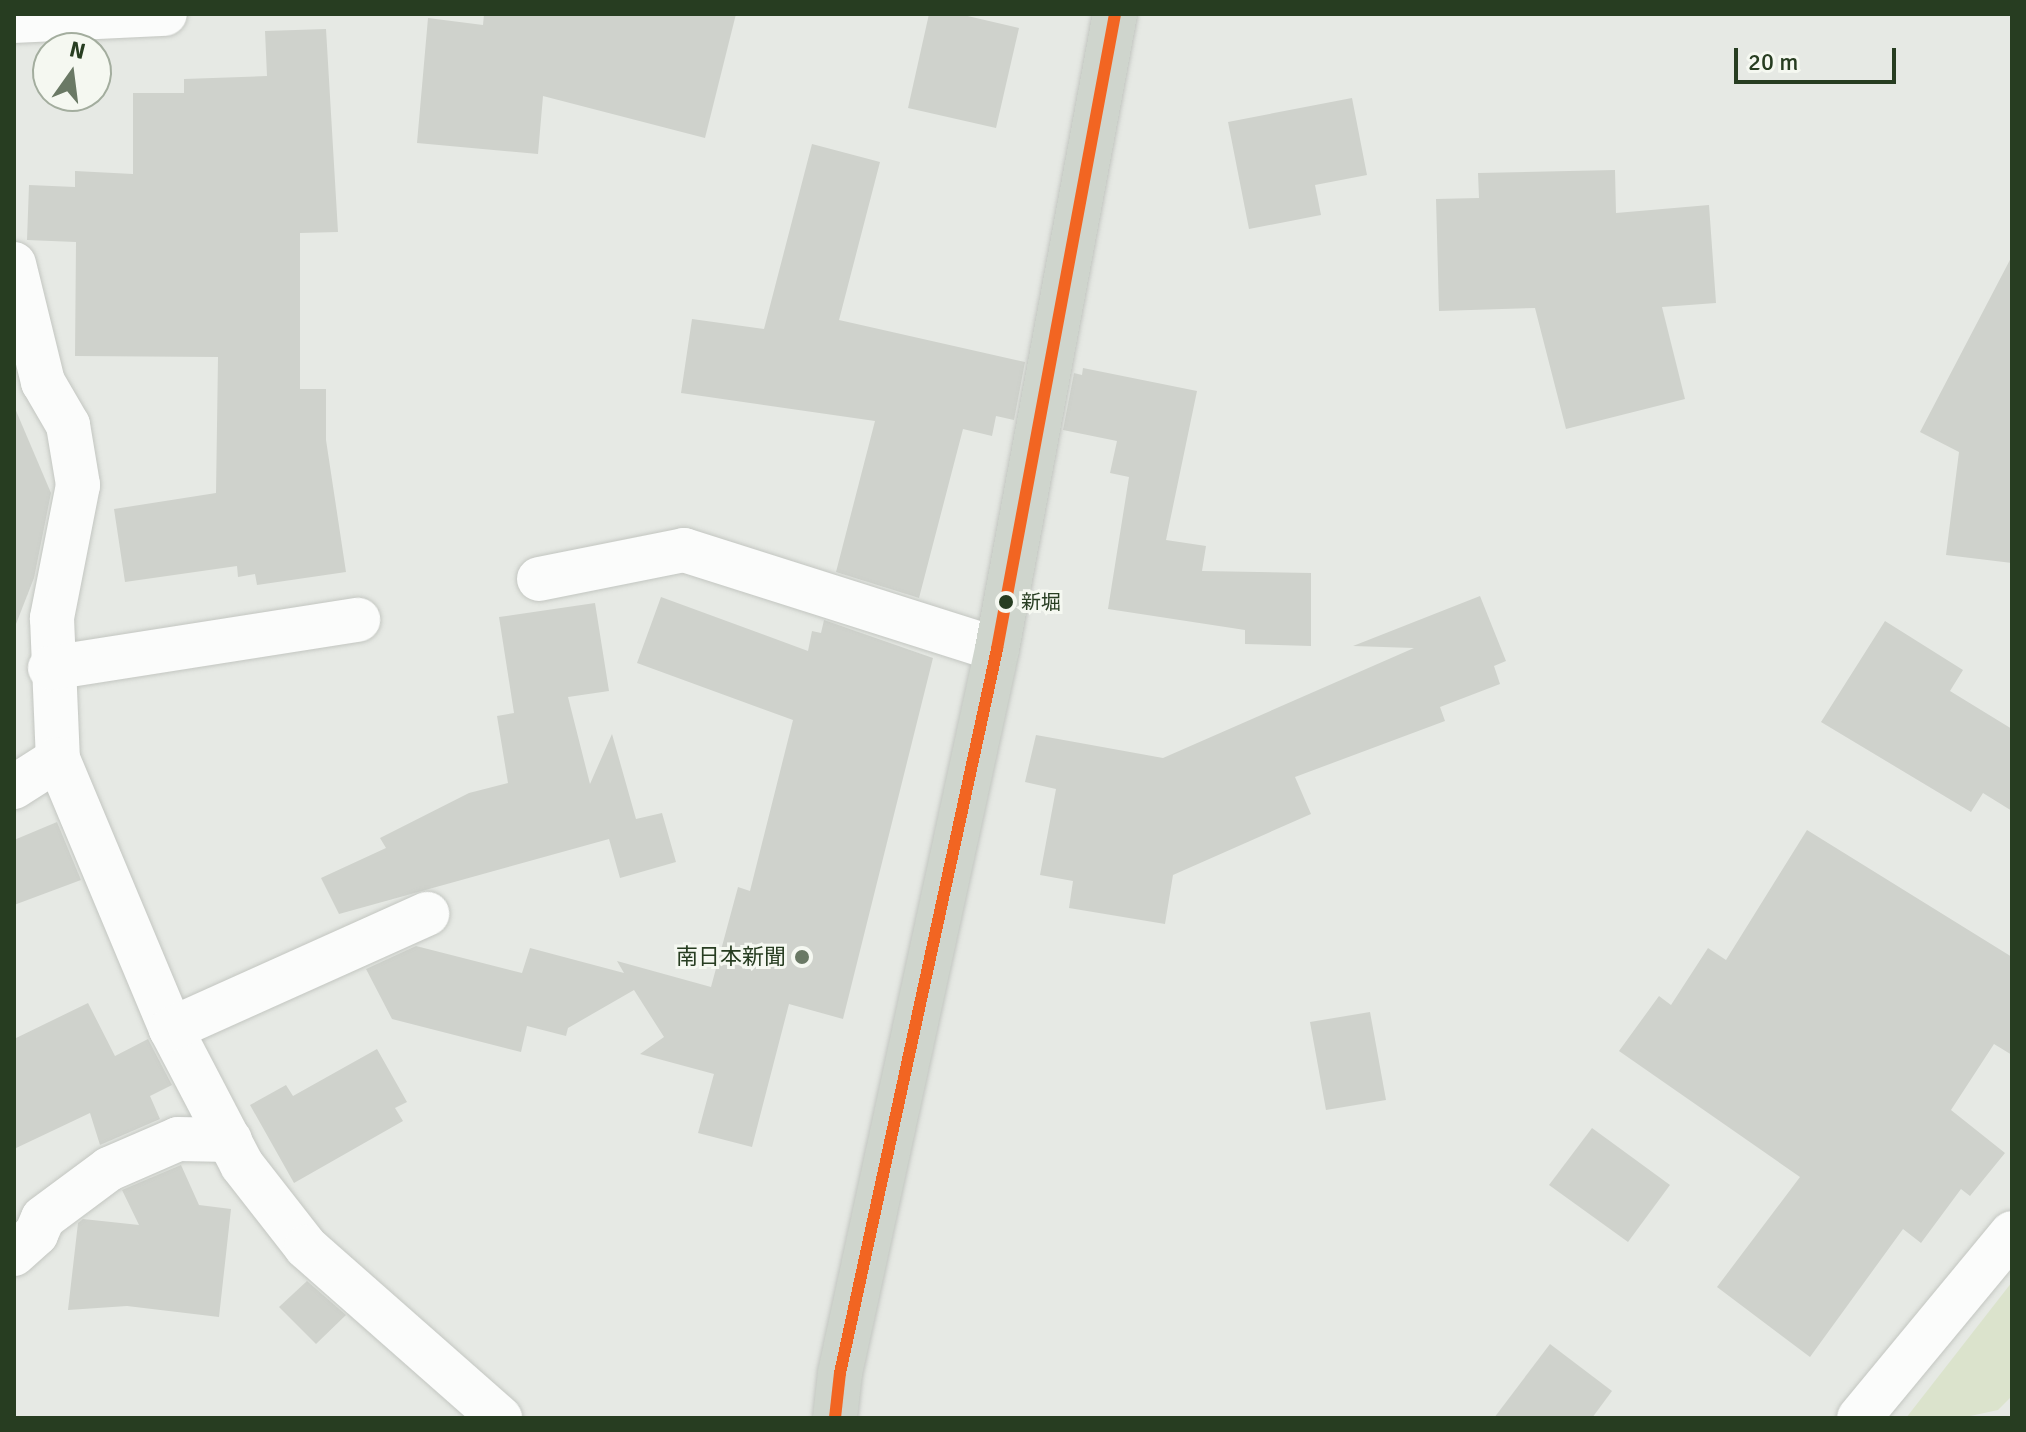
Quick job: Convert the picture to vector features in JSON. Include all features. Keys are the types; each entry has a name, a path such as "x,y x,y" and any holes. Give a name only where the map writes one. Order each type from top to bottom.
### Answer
{"main road":[{"path":"835,1418 840,1373 997,649 1115,14"}],"street":[{"path":"14,21 165,14"},
{"path":"14,264 28,382 68,425 78,485 52,618 50,668 58,759 171,1029 242,1165 306,1247 500,1418"},
{"path":"539,579 684,550 997,649"},
{"path":"50,668 358,620"},
{"path":"14,787 58,759"},
{"path":"171,1029 427,914"},
{"path":"14,1254 36,1234 43,1218 109,1169 178,1139 230,1140"},
{"path":"1859,1418 2012,1233"}],"green space":[{"path":"2012,1282 2012,1396 1998,1410 1961,1418 1906,1418"}],"building":[{"path":"484,14 736,14 705,138 543,96 538,154 417,143 428,18 483,25"},
{"path":"929,14 959,14 1019,28 996,128 908,108"},
{"path":"326,29 338,232 300,233 300,389 326,389 326,440 346,572 257,585 255,574 238,577 237,566 125,582 114,509 216,493 218,357 75,356 76,242 27,240 29,185 75,187 75,171 133,174 133,93 184,93 184,79 267,76 265,31"},
{"path":"1352,98 1367,175 1315,185 1321,215 1249,229 1228,122"},
{"path":"812,144 880,162 839,320 1025,362 1014,420 996,416 992,436 963,429 919,598 836,572 875,421 681,393 692,319 764,329"},
{"path":"1615,170 1616,213 1709,205 1716,303 1662,307 1685,399 1566,429 1535,308 1439,311 1436,199 1479,198 1478,173"},
{"path":"2012,256 2012,563 1946,555 1959,452 1920,432"},
{"path":"1083,368 1197,391 1166,540 1206,546 1202,571 1311,573 1311,646 1245,644 1245,630 1108,609 1129,477 1110,473 1117,441 1063,430 1074,373 1082,375"},
{"path":"14,406 51,493 34,578 16,624"},
{"path":"1480,596 1506,661 1494,666 1500,684 1440,707 1445,721 1295,777 1311,814 1173,875 1165,924 1069,908 1073,881 1040,875 1056,789 1025,782 1036,735 1163,758 1414,648 1353,646"},
{"path":"661,597 808,651 812,631 821,633 824,620 933,658 843,1019 789,1004 752,1147 698,1133 714,1074 640,1054 664,1037 634,990 568,1028 566,1036 527,1026 521,1052 392,1019 366,969 416,946 522,973 530,948 624,973 617,961 711,987 738,887 750,891 793,720 637,663"},
{"path":"595,603 609,691 568,697 590,784 612,734 636,819 662,813 676,862 620,878 609,839 339,914 321,878 386,848 380,838 469,793 508,783 497,716 514,713 499,617"},
{"path":"1885,621 1963,670 1950,691 2012,729 2012,811 1983,793 1971,812 1821,722"},
{"path":"57,822 81,880 14,905 14,840"},
{"path":"1807,830 2012,957 2012,1055 1994,1044 1951,1110 2005,1153 1970,1196 1961,1189 1921,1243 1903,1229 1810,1357 1717,1287 1800,1177 1619,1051 1659,996 1671,1005 1708,948 1726,960"},
{"path":"88,1003 115,1056 148,1039 172,1085 150,1096 160,1119 100,1145 90,1113 14,1149 14,1039"},
{"path":"1370,1012 1386,1100 1326,1110 1310,1022"},
{"path":"377,1049 407,1102 395,1108 403,1121 294,1183 250,1105 286,1085 293,1096"},
{"path":"1592,1128 1670,1185 1628,1242 1549,1185"},
{"path":"181,1165 199,1205 231,1209 219,1317 127,1306 68,1310 78,1223 83,1219 139,1225 122,1190"},
{"path":"307,1281 346,1315 316,1344 279,1307"},
{"path":"1550,1344 1612,1391 1592,1418 1494,1418"}],"transit line":[{"path":"835,1418 840,1373 997,649 1115,14"}],"place":[{"name":"新堀","path":"1006,602"},
{"name":"南日本新聞","path":"802,957"}]}
